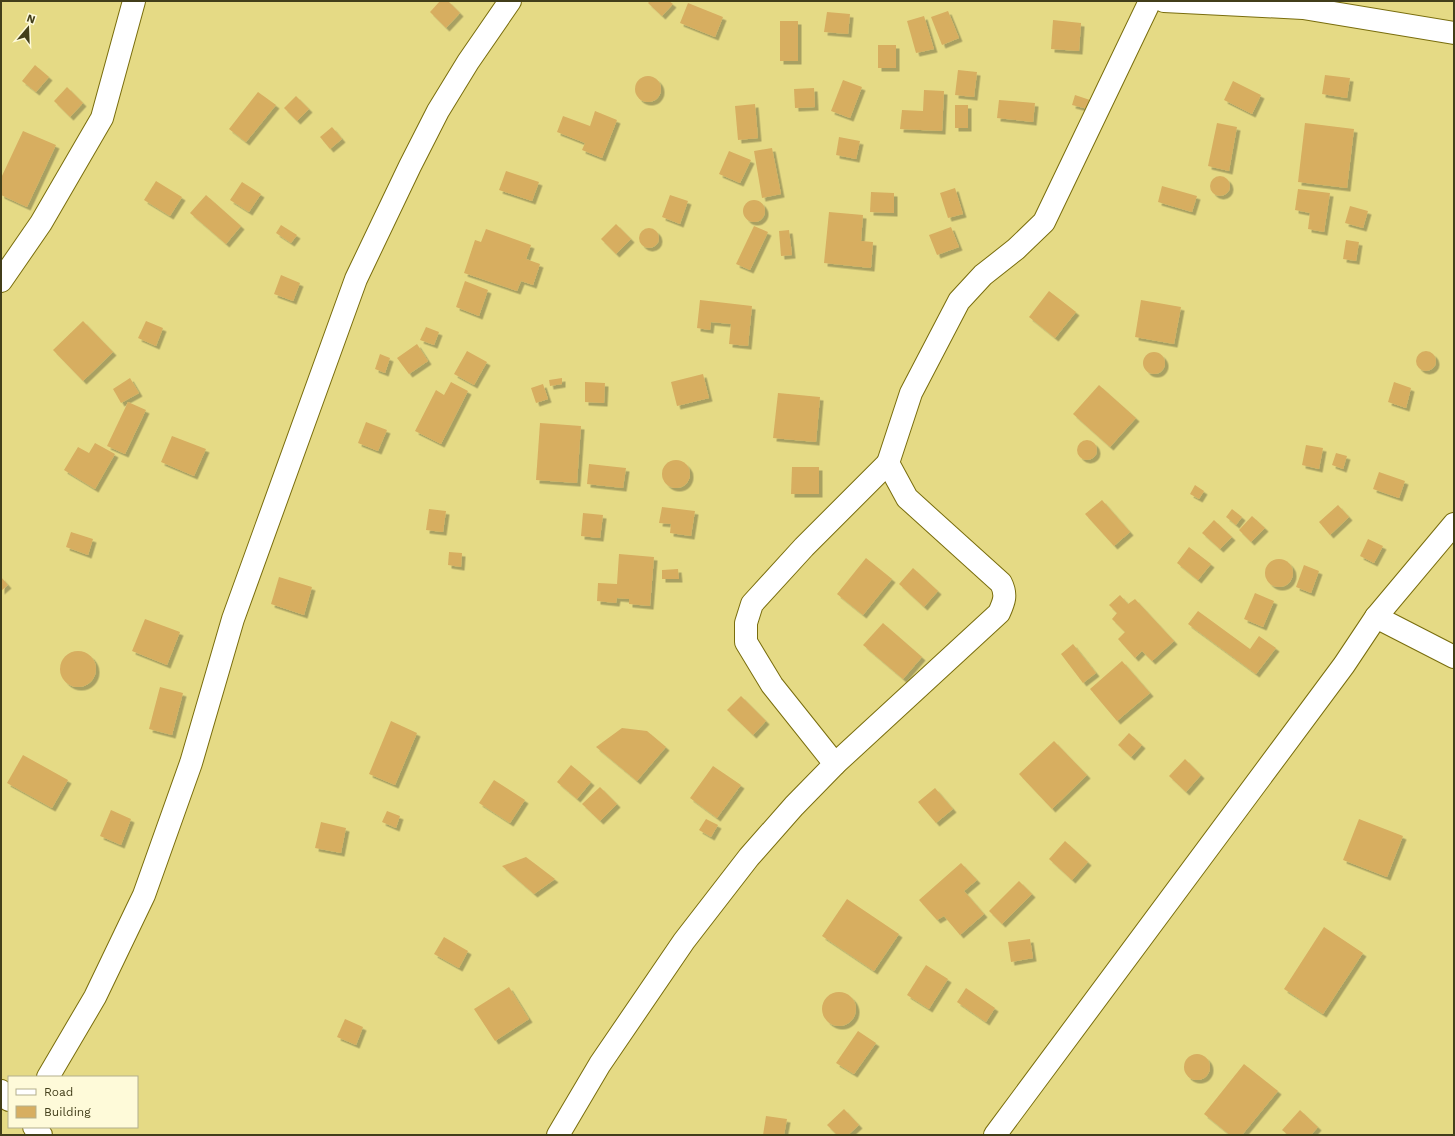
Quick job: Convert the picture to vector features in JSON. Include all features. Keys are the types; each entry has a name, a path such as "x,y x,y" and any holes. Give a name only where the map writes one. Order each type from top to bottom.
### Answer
{"street":[{"path":"1,281 41,223 102,118 134,1"},
{"path":"49,1076 95,997 144,894 191,762 233,619 356,279 438,111 468,62 510,1"},
{"path":"835,764 772,685 746,642 746,623 752,604 804,548 888,463 911,393 959,301 983,275 1016,249 1044,222 1150,1"},
{"path":"1164,1 1258,3 1303,8 1454,33"},
{"path":"558,1135 600,1064 684,941 749,857 794,806 835,764 999,613 1005,599 1005,590 1001,583 907,498 888,463"},
{"path":"995,1135 1344,665 1376,617 1454,524"},
{"path":"1376,617 1454,657"},
{"path":"1,1091 8,1099"}],"building":[{"path":"440,1 448,1 460,13 446,28 430,12"},
{"path":"650,1 669,1 673,4 662,16 648,3"},
{"path":"688,3 723,17 715,37 680,23"},
{"path":"948,11 959,38 942,45 931,17"},
{"path":"827,12 850,14 848,34 824,32"},
{"path":"924,16 934,49 916,53 907,21"},
{"path":"1053,20 1081,23 1079,51 1051,49"},
{"path":"780,21 798,21 798,61 780,61"},
{"path":"878,45 896,45 896,68 878,68"},
{"path":"35,65 49,77 36,92 22,81"},
{"path":"958,70 977,72 974,97 955,95"},
{"path":"1325,75 1350,78 1347,98 1322,94"},
{"path":"648,76 657,80 661,89 657,98 648,102 639,98 635,89 639,80"},
{"path":"843,80 862,87 850,118 831,111"},
{"path":"1233,81 1261,95 1252,114 1224,100"},
{"path":"67,87 83,103 70,117 54,101"},
{"path":"814,88 815,107 795,108 794,89"},
{"path":"924,90 944,91 942,131 900,129 902,110 923,111"},
{"path":"258,92 276,105 246,142 229,129"},
{"path":"1075,95 1090,100 1088,109 1072,105"},
{"path":"296,96 309,109 297,121 284,108"},
{"path":"999,100 1035,103 1033,122 997,118"},
{"path":"755,104 758,138 738,140 735,106"},
{"path":"955,105 968,105 968,128 955,128"},
{"path":"595,111 617,120 602,158 582,150 585,143 557,132 563,116 590,126"},
{"path":"1217,123 1237,127 1229,171 1208,166"},
{"path":"1305,123 1354,129 1347,188 1298,182"},
{"path":"332,127 342,139 330,149 320,137"},
{"path":"23,131 56,145 27,207 1,195 1,178"},
{"path":"839,137 860,141 856,159 836,155"},
{"path":"772,148 781,194 762,198 754,151"},
{"path":"729,151 751,160 740,183 719,174"},
{"path":"506,171 539,182 532,201 499,190"},
{"path":"1220,176 1227,179 1230,186 1227,193 1220,196 1213,193 1210,186 1213,179"},
{"path":"156,181 182,197 170,216 144,200"},
{"path":"242,182 261,194 249,212 230,200"},
{"path":"1162,186 1197,196 1192,212 1158,202"},
{"path":"955,188 963,214 948,218 940,193"},
{"path":"1298,189 1330,193 1324,232 1308,229 1310,213 1295,210"},
{"path":"871,192 894,193 894,213 870,212"},
{"path":"206,195 241,226 226,244 190,213"},
{"path":"670,195 688,201 680,224 662,217"},
{"path":"754,200 762,203 765,211 762,219 754,222 746,219 743,211 746,203"},
{"path":"1350,206 1368,211 1363,228 1345,223"},
{"path":"829,212 863,215 861,241 873,242 871,268 824,263"},
{"path":"616,224 631,239 616,254 601,239"},
{"path":"281,225 297,235 291,243 276,233"},
{"path":"754,226 768,232 750,270 736,264"},
{"path":"951,227 959,247 937,255 929,235"},
{"path":"649,228 656,231 659,238 656,245 649,248 642,245 639,238 642,231"},
{"path":"486,229 531,245 526,259 540,264 533,285 521,281 517,291 464,273 475,240 481,242"},
{"path":"789,230 792,255 781,256 779,231"},
{"path":"1346,240 1359,242 1356,261 1343,259"},
{"path":"281,275 300,283 293,301 274,294"},
{"path":"465,281 488,290 479,316 456,307"},
{"path":"1049,291 1076,312 1055,338 1029,317"},
{"path":"700,300 752,306 748,346 729,344 731,324 711,322 710,330 697,328"},
{"path":"1141,300 1181,307 1174,344 1135,337"},
{"path":"83,321 113,352 83,381 53,350"},
{"path":"146,321 163,328 156,346 138,338"},
{"path":"426,327 439,332 434,345 420,340"},
{"path":"417,344 428,361 409,374 397,358"},
{"path":"467,351 487,362 474,385 454,374"},
{"path":"1422,351 1430,351 1436,357 1436,365 1430,371 1422,371 1416,365 1416,357"},
{"path":"1154,352 1162,355 1165,363 1162,371 1154,374 1146,371 1143,363 1146,355"},
{"path":"380,354 390,358 385,373 375,369"},
{"path":"703,374 709,398 677,406 671,382"},
{"path":"130,378 139,393 121,403 113,389"},
{"path":"562,378 562,384 550,386 549,380"},
{"path":"451,382 468,391 441,444 415,431 436,390 444,395"},
{"path":"585,382 605,383 604,403 585,402"},
{"path":"1394,382 1411,388 1406,408 1388,402"},
{"path":"543,384 548,399 536,403 531,388"},
{"path":"1099,385 1136,418 1110,447 1073,414"},
{"path":"778,393 820,397 816,442 773,438"},
{"path":"128,402 146,410 125,454 107,446"},
{"path":"366,422 387,430 378,451 358,443"},
{"path":"540,423 581,426 577,483 536,480"},
{"path":"172,436 206,449 194,476 161,462"},
{"path":"1083,440 1091,440 1097,446 1097,454 1091,460 1083,460 1077,454 1077,446"},
{"path":"95,443 115,454 95,489 64,470 78,447 89,453"},
{"path":"1306,445 1323,448 1319,469 1302,465"},
{"path":"1336,453 1347,456 1343,469 1332,465"},
{"path":"676,460 682,461 686,464 689,468 689,480 686,484 682,487 676,488 670,487 666,484 663,480 662,474 663,468 666,464 670,461"},
{"path":"589,464 626,468 623,488 587,484"},
{"path":"792,467 819,467 819,494 791,494"},
{"path":"1379,472 1405,481 1399,498 1373,489"},
{"path":"1195,485 1204,491 1199,499 1190,494"},
{"path":"1102,500 1130,532 1114,546 1085,514"},
{"path":"1338,505 1349,517 1330,535 1319,522"},
{"path":"662,507 695,511 691,536 670,533 671,524 659,523"},
{"path":"429,509 446,511 443,532 426,530"},
{"path":"1232,509 1242,517 1236,525 1226,517"},
{"path":"583,513 603,515 600,538 581,536"},
{"path":"1252,516 1265,528 1251,542 1239,530"},
{"path":"1214,520 1232,537 1220,549 1202,533"},
{"path":"71,532 93,539 88,555 66,547"},
{"path":"1368,539 1383,546 1374,563 1360,556"},
{"path":"1189,547 1211,564 1198,580 1177,563"},
{"path":"449,552 462,553 461,567 448,565"},
{"path":"619,554 654,557 650,606 629,604 629,599 617,598 616,603 597,601 598,583 617,584"},
{"path":"866,558 892,579 863,615 837,594"},
{"path":"1279,559 1289,563 1293,573 1289,583 1279,587 1269,583 1265,573 1269,563"},
{"path":"1304,565 1319,571 1311,593 1296,587"},
{"path":"913,568 938,591 924,607 899,584"},
{"path":"678,569 679,579 662,579 662,570"},
{"path":"1,577 8,585 1,591"},
{"path":"279,577 312,587 304,615 271,604"},
{"path":"1255,593 1274,601 1263,627 1244,619"},
{"path":"1120,595 1128,604 1135,599 1174,641 1152,661 1142,651 1135,658 1118,639 1125,632 1112,619 1117,613 1109,605"},
{"path":"1198,611 1250,649 1259,636 1276,648 1256,674 1188,624"},
{"path":"145,619 180,632 167,665 132,651"},
{"path":"883,623 922,657 903,679 863,645"},
{"path":"1073,644 1096,673 1083,683 1061,654"},
{"path":"81,651 91,656 95,662 95,676 91,682 85,686 75,687 65,682 61,676 60,666 65,656 71,652"},
{"path":"1122,661 1150,693 1117,721 1090,689"},
{"path":"160,687 183,693 172,735 149,729"},
{"path":"741,696 766,721 753,735 727,710"},
{"path":"391,721 417,733 395,785 369,774"},
{"path":"622,728 647,731 666,747 637,781 596,747"},
{"path":"1129,733 1142,745 1131,757 1118,745"},
{"path":"1054,741 1087,775 1052,809 1019,774"},
{"path":"23,755 68,780 52,808 7,783"},
{"path":"1185,759 1201,775 1186,792 1169,776"},
{"path":"571,765 591,782 577,799 557,782"},
{"path":"713,766 741,785 717,818 690,798"},
{"path":"494,780 525,800 510,823 479,803"},
{"path":"600,787 617,804 600,821 582,804"},
{"path":"935,788 953,809 936,823 918,802"},
{"path":"111,810 131,819 121,845 100,836"},
{"path":"387,811 400,816 396,828 382,822"},
{"path":"706,819 718,825 711,837 699,830"},
{"path":"1359,819 1403,836 1387,877 1343,860"},
{"path":"321,822 346,828 341,853 315,848"},
{"path":"1065,841 1088,862 1072,880 1049,859"},
{"path":"526,857 555,879 534,894 502,866"},
{"path":"961,863 977,880 964,891 984,914 960,935 944,916 937,920 919,900"},
{"path":"1019,881 1032,894 1002,924 989,911"},
{"path":"847,899 899,934 874,971 822,936"},
{"path":"1324,927 1363,953 1323,1014 1284,989"},
{"path":"444,937 468,951 459,968 434,954"},
{"path":"1030,939 1033,958 1011,962 1008,942"},
{"path":"926,965 948,979 929,1009 907,995"},
{"path":"509,987 529,1019 495,1041 474,1009"},
{"path":"966,988 995,1008 986,1022 957,1002"},
{"path":"839,992 851,997 856,1009 851,1021 839,1026 827,1021 822,1009 827,997"},
{"path":"345,1019 363,1027 356,1045 337,1037"},
{"path":"858,1031 876,1043 854,1074 836,1063"},
{"path":"1197,1054 1206,1058 1210,1067 1206,1076 1197,1080 1188,1076 1184,1067 1188,1058"},
{"path":"1244,1064 1278,1091 1242,1135 1230,1135 1204,1114"},
{"path":"844,1109 859,1125 848,1135 837,1135 827,1125"},
{"path":"1300,1110 1318,1127 1311,1135 1288,1135 1282,1130"},
{"path":"766,1116 787,1119 784,1135 763,1135"}]}
